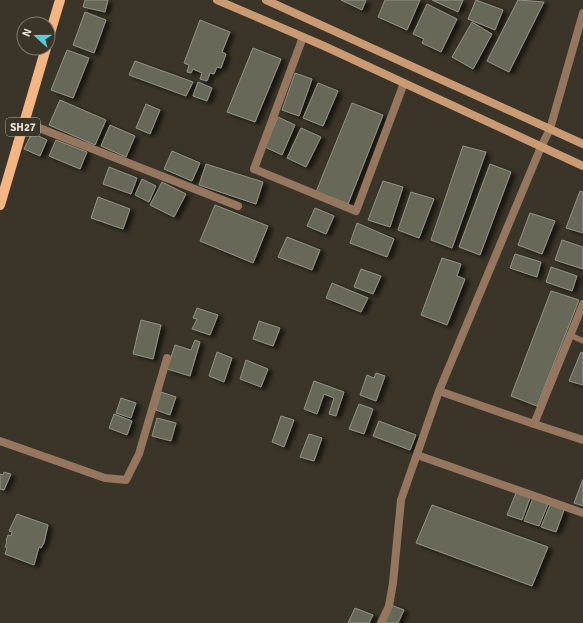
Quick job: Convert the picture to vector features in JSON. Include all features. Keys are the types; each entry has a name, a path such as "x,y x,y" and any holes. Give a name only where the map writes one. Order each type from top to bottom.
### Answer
{"main road":[{"path":"55,16 60,0"},
{"path":"216,0 303,37 583,166"},
{"path":"266,0 583,144"},
{"name":"SH27","path":"0,205 44,56"}],"street":[{"path":"381,623 389,606 393,583 401,500 439,391 541,147 550,129 583,13"},
{"path":"303,37 254,169 356,211 404,83"},
{"path":"24,122 238,206"},
{"path":"534,424 583,304"},
{"path":"0,441 105,478 126,480 139,454 167,358"},
{"path":"439,391 583,440"},
{"path":"417,455 583,513"}],"lane":[{"path":"570,336 583,340"}],"building":[{"path":"85,0 108,0 105,12 83,7"},
{"path":"341,0 366,0 362,10"},
{"path":"385,0 420,0 407,30 378,17"},
{"path":"432,0 463,0 458,12"},
{"path":"476,0 503,10 495,30 468,19"},
{"path":"518,0 544,2 509,72 487,61"},
{"path":"427,4 457,19 441,52 422,43 424,39 413,34"},
{"path":"85,12 106,20 94,53 73,45"},
{"path":"200,20 230,32 222,52 226,54 221,68 217,67 214,74 210,73 207,81 200,79 202,73 193,69 191,73 187,72 189,65 184,63"},
{"path":"472,22 492,34 473,69 452,57"},
{"path":"253,48 281,59 255,122 227,112"},
{"path":"67,50 89,58 73,98 51,90"},
{"path":"135,61 193,82 186,96 129,75"},
{"path":"295,73 312,79 299,116 282,110"},
{"path":"198,82 212,88 207,101 193,96"},
{"path":"318,83 338,91 323,126 303,118"},
{"path":"60,100 106,120 95,145 49,125"},
{"path":"352,103 383,115 348,204 316,192"},
{"path":"146,104 160,110 150,134 136,128"},
{"path":"278,117 295,125 282,155 265,147"},
{"path":"110,125 135,136 126,157 101,146"},
{"path":"301,128 321,137 306,167 287,158"},
{"path":"32,133 47,140 40,156 24,149"},
{"path":"56,140 87,152 80,169 49,156"},
{"path":"463,146 486,152 452,248 431,240"},
{"path":"172,151 200,163 192,181 164,169"},
{"path":"206,164 263,182 256,204 199,185"},
{"path":"490,164 511,172 480,255 459,247"},
{"path":"109,167 137,178 131,194 103,184"},
{"path":"142,179 156,186 149,202 135,195"},
{"path":"383,181 403,187 390,227 368,220"},
{"path":"162,182 186,194 174,217 150,205"},
{"path":"580,191 583,192 583,233 566,228"},
{"path":"411,192 434,199 419,238 398,230"},
{"path":"98,197 130,209 123,229 91,218"},
{"path":"215,205 268,226 253,263 200,241"},
{"path":"315,208 334,216 326,234 307,226"},
{"path":"530,213 555,221 542,254 518,245"},
{"path":"357,223 394,239 387,257 350,243"},
{"path":"287,237 320,250 312,270 278,257"},
{"path":"562,240 583,247 583,269 555,260"},
{"path":"515,254 541,262 537,277 510,268"},
{"path":"442,258 461,264 457,276 465,279 447,325 421,315"},
{"path":"551,267 577,276 572,291 546,282"},
{"path":"361,269 381,276 373,294 354,287"},
{"path":"332,283 368,298 361,312 326,298"},
{"path":"551,291 579,300 537,406 511,396"},
{"path":"197,308 218,315 210,335 192,329 197,319 193,318"},
{"path":"141,320 161,325 153,359 133,354"},
{"path":"259,321 280,328 273,346 253,339"},
{"path":"195,340 200,342 190,376 167,369 175,345 191,350"},
{"path":"217,352 232,358 224,382 209,376"},
{"path":"581,352 583,353 583,385 569,381"},
{"path":"246,360 268,369 261,387 240,379"},
{"path":"376,373 385,376 376,401 360,395 367,375 374,378"},
{"path":"314,381 344,392 336,416 329,414 334,398 324,394 317,414 304,409"},
{"path":"161,392 176,397 170,415 156,410"},
{"path":"121,398 136,403 131,418 116,413"},
{"path":"359,404 373,409 364,434 349,429"},
{"path":"114,414 132,421 127,435 109,428"},
{"path":"281,416 294,420 284,447 272,442"},
{"path":"157,418 176,423 171,441 152,436"},
{"path":"379,421 416,435 410,450 373,436"},
{"path":"309,434 322,438 314,461 300,457"},
{"path":"4,472 11,474 4,490 0,489 0,474 3,475"},
{"path":"583,479 583,506 574,503"},
{"path":"516,493 530,498 522,520 507,515"},
{"path":"533,498 548,504 539,526 524,521"},
{"path":"432,505 548,547 532,586 416,543"},
{"path":"550,505 564,510 556,532 541,527"},
{"path":"17,514 48,525 44,543 41,548 39,547 34,565 5,554 7,548 5,547 6,541 8,535 11,536 12,532 9,531"},
{"path":"391,605 404,610 398,623 383,623"},
{"path":"355,608 373,615 369,623 348,623"}]}
